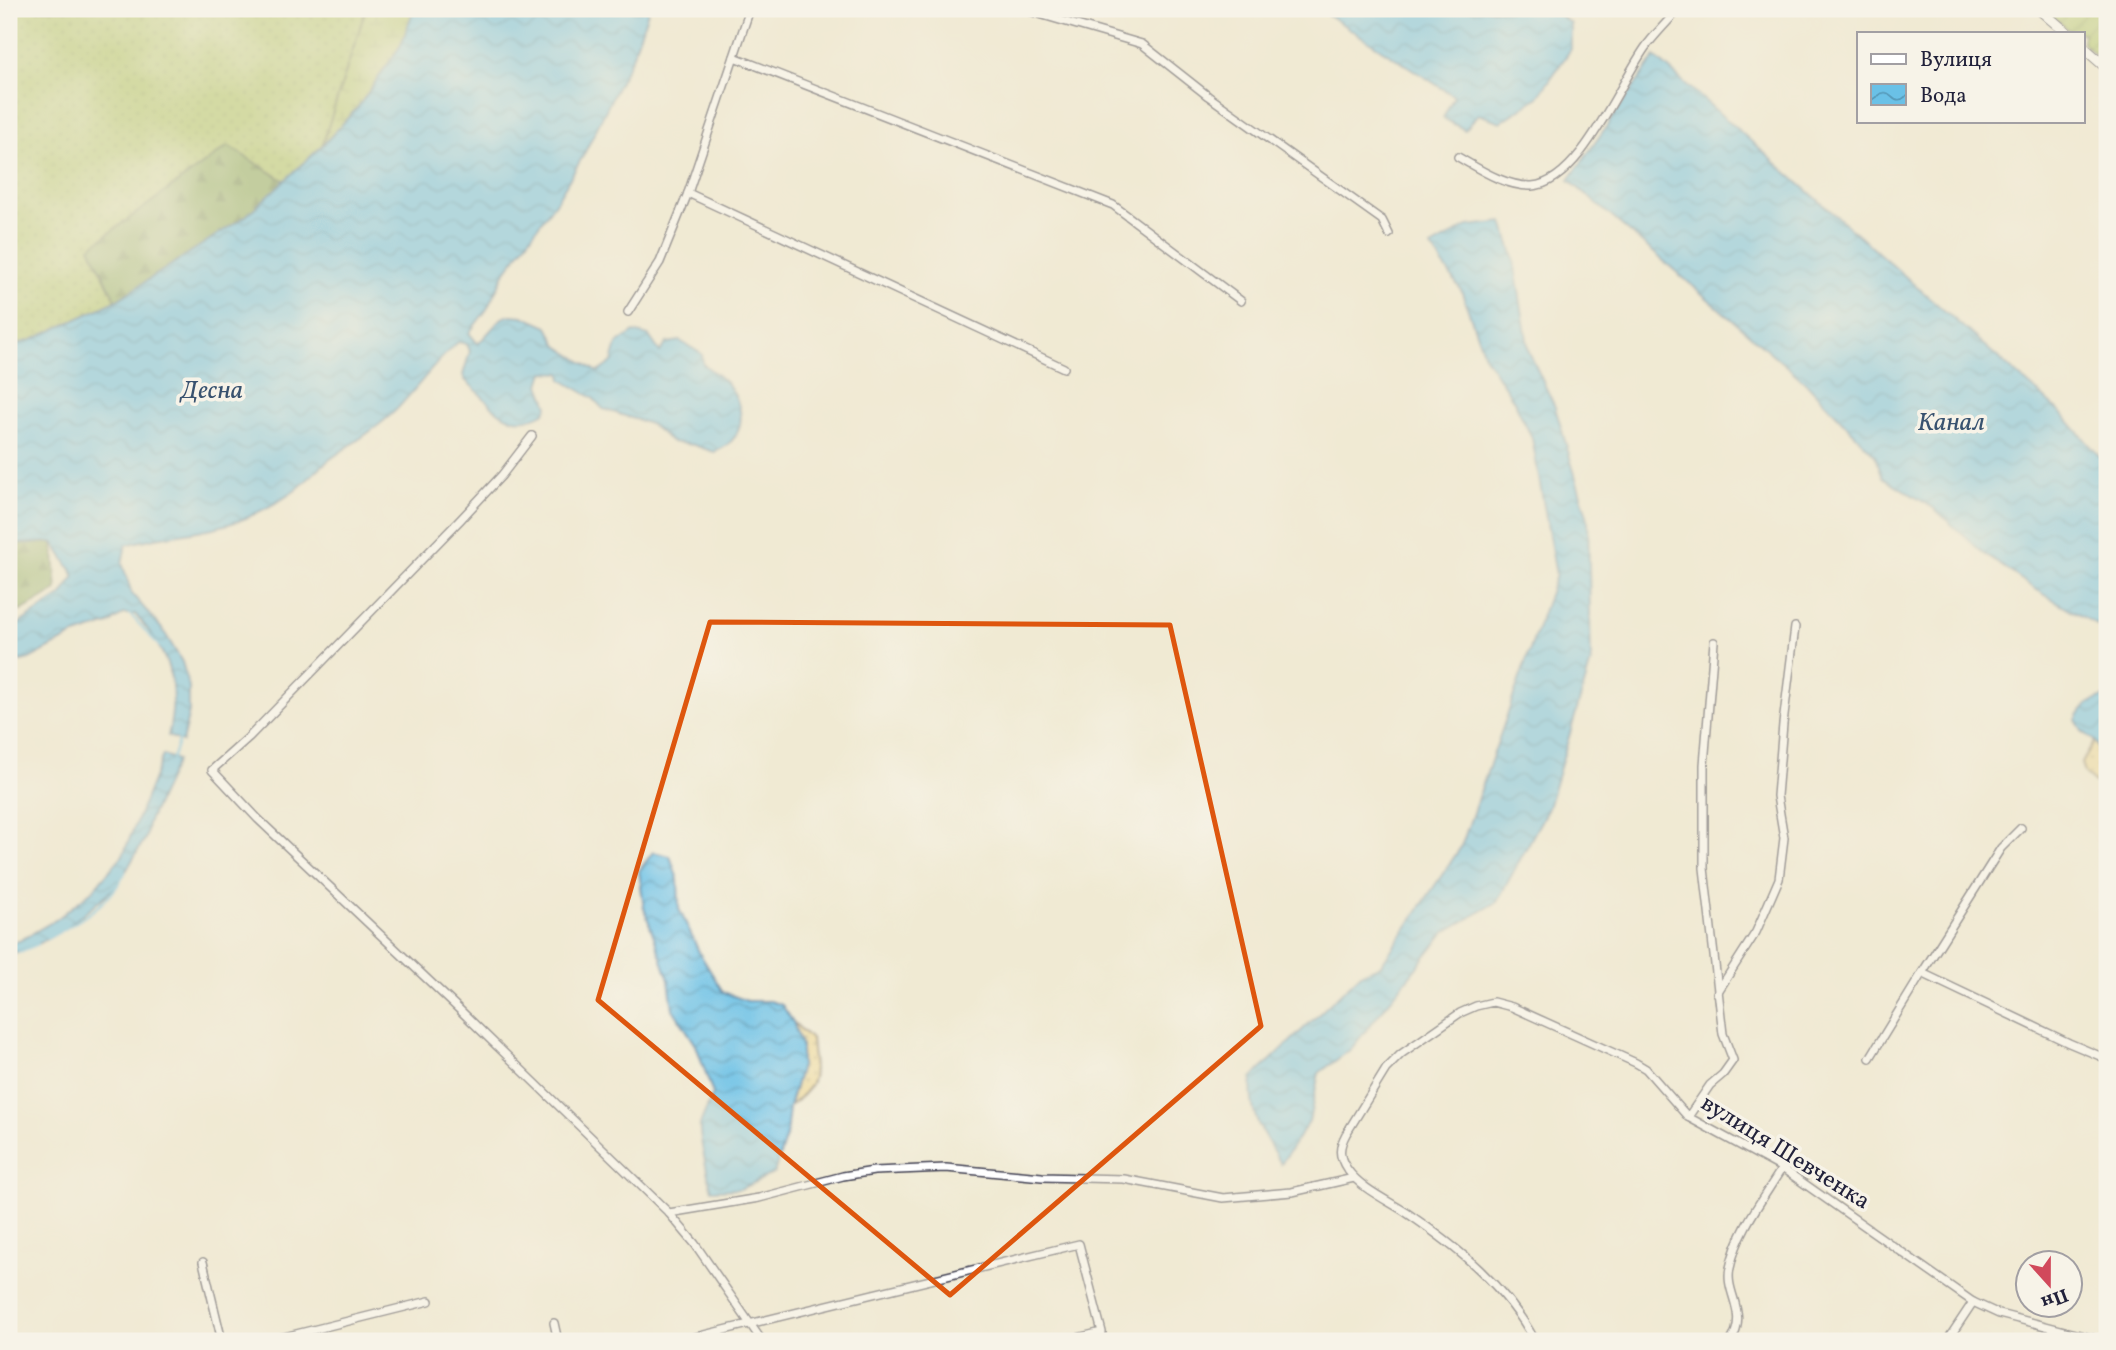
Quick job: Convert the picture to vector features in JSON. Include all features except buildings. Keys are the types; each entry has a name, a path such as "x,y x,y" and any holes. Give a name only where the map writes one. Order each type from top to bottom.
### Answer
{"street":[{"path":"628,312 660,262 688,193 750,9"},
{"path":"1022,9 1142,44 1208,96 1382,220 1389,234"},
{"path":"1458,157 1507,182 1532,186 1551,180 1578,158 1647,45 1679,9"},
{"path":"2039,9 2066,32"},
{"path":"2084,48 2107,68"},
{"path":"734,57 1113,205 1241,301"},
{"path":"688,193 1064,368"},
{"path":"532,436 502,475 461,519 249,737 212,770 258,819 669,1213 695,1244 762,1341"},
{"path":"1717,993 1756,932 1779,879 1784,838 1777,796 1795,627"},
{"path":"1688,1117 1710,1085 1723,1074 1733,1060 1723,1034 1704,868 1704,765 1714,642"},
{"path":"1870,1058 2001,848 2021,828"},
{"path":"1922,973 2107,1059"},
{"name":"вулиця Шевченка","path":"1354,1178 1340,1156 1340,1145 1386,1069 1401,1054 1460,1013 1493,1002 1512,1007 1646,1069 1688,1117 1782,1168 1973,1302 1999,1314 2103,1341"},
{"path":"669,1213 759,1198 843,1176 874,1171 946,1168 1042,1177 1125,1179 1223,1198 1292,1192 1354,1178 1452,1245 1480,1270 1519,1314 1535,1341"},
{"path":"1731,1341 1737,1322 1737,1303 1729,1278 1733,1254 1742,1233 1782,1168"},
{"path":"678,1341 1079,1244 1102,1332 1064,1341"},
{"path":"203,1262 222,1341"},
{"path":"268,1341 429,1301"},
{"path":"1947,1341 1973,1302"},
{"path":"554,1323 558,1341"}],"highlighted area":[{"path":"710,622 1170,625 1261,1026 950,1295 598,1000"}],"green space":[{"path":"9,9 366,9 322,146 285,181 246,216 116,301 32,340 9,346"},
{"path":"366,9 414,9 401,45 358,107 322,146"},
{"path":"2044,9 2107,9 2107,65 2084,44 2084,32 2071,32"},
{"path":"228,146 285,181 246,216 116,301 90,247"},
{"path":"53,542 57,590 21,611 9,611 9,544"}],"sand":[{"path":"2095,741 2107,767 2107,794 2085,774 2082,763"},
{"path":"793,1022 811,1039 814,1070 811,1084 789,1107 800,1065"}],"water":[{"name":"Десна","path":"414,9 649,9 632,57 583,156 557,200 504,274 487,309 469,333 478,344 502,318 511,315 523,316 548,327 558,346 598,372 612,362 617,344 634,332 649,336 660,352 667,343 680,341 702,354 703,364 726,382 741,414 737,432 724,447 714,452 694,445 672,442 650,424 603,409 593,398 562,380 561,373 544,372 540,385 548,406 545,412 519,420 509,418 465,380 463,375 470,351 467,344 458,342 389,417 329,460 297,489 272,505 231,523 126,545 122,563 132,594 163,630 182,662 189,687 189,712 182,742 168,736 173,700 164,656 157,642 135,614 124,614 109,624 72,636 29,659 9,664 9,630 61,596 75,576 53,542 9,544 9,346 32,340 116,301 246,216 322,146 358,107 401,45"},
{"path":"1319,9 1551,9 1571,24 1571,49 1538,97 1501,122 1478,114 1465,130 1443,118 1454,96"},
{"name":"Канал","path":"1655,57 2044,398 2068,420 2107,465 2107,641 2102,628 2035,589 1983,553 1935,509 1883,477 1875,455 1805,382 1569,180"},
{"path":"1503,222 1513,255 1529,352 1555,407 1588,519 1591,662 1548,808 1497,902 1445,932 1351,1049 1319,1073 1309,1121 1281,1164 1258,1124 1252,1103 1252,1078 1362,973 1381,965 1461,847 1556,575 1532,438 1514,401 1484,355 1461,290 1431,247 1468,226"},
{"path":"2107,696 2107,767 2095,741 2082,731 2076,720 2088,704"},
{"path":"163,755 177,760 148,823 146,837 117,886 66,928 40,943 9,955 9,942 19,941 57,919 92,891 123,855"},
{"path":"653,852 670,856 678,880 679,909 700,954 723,992 747,1001 770,1001 782,1005 793,1022 801,1045 801,1066 789,1107 786,1136 774,1173 740,1189 712,1190 700,1125 713,1094 696,1045 673,1009 669,980 644,908 639,871"}],"waterway":[{"path":"129,613 162,649"},
{"path":"172,759 179,739"},
{"path":"47,939 102,903 125,872"},
{"path":"19,952 38,944"}]}
